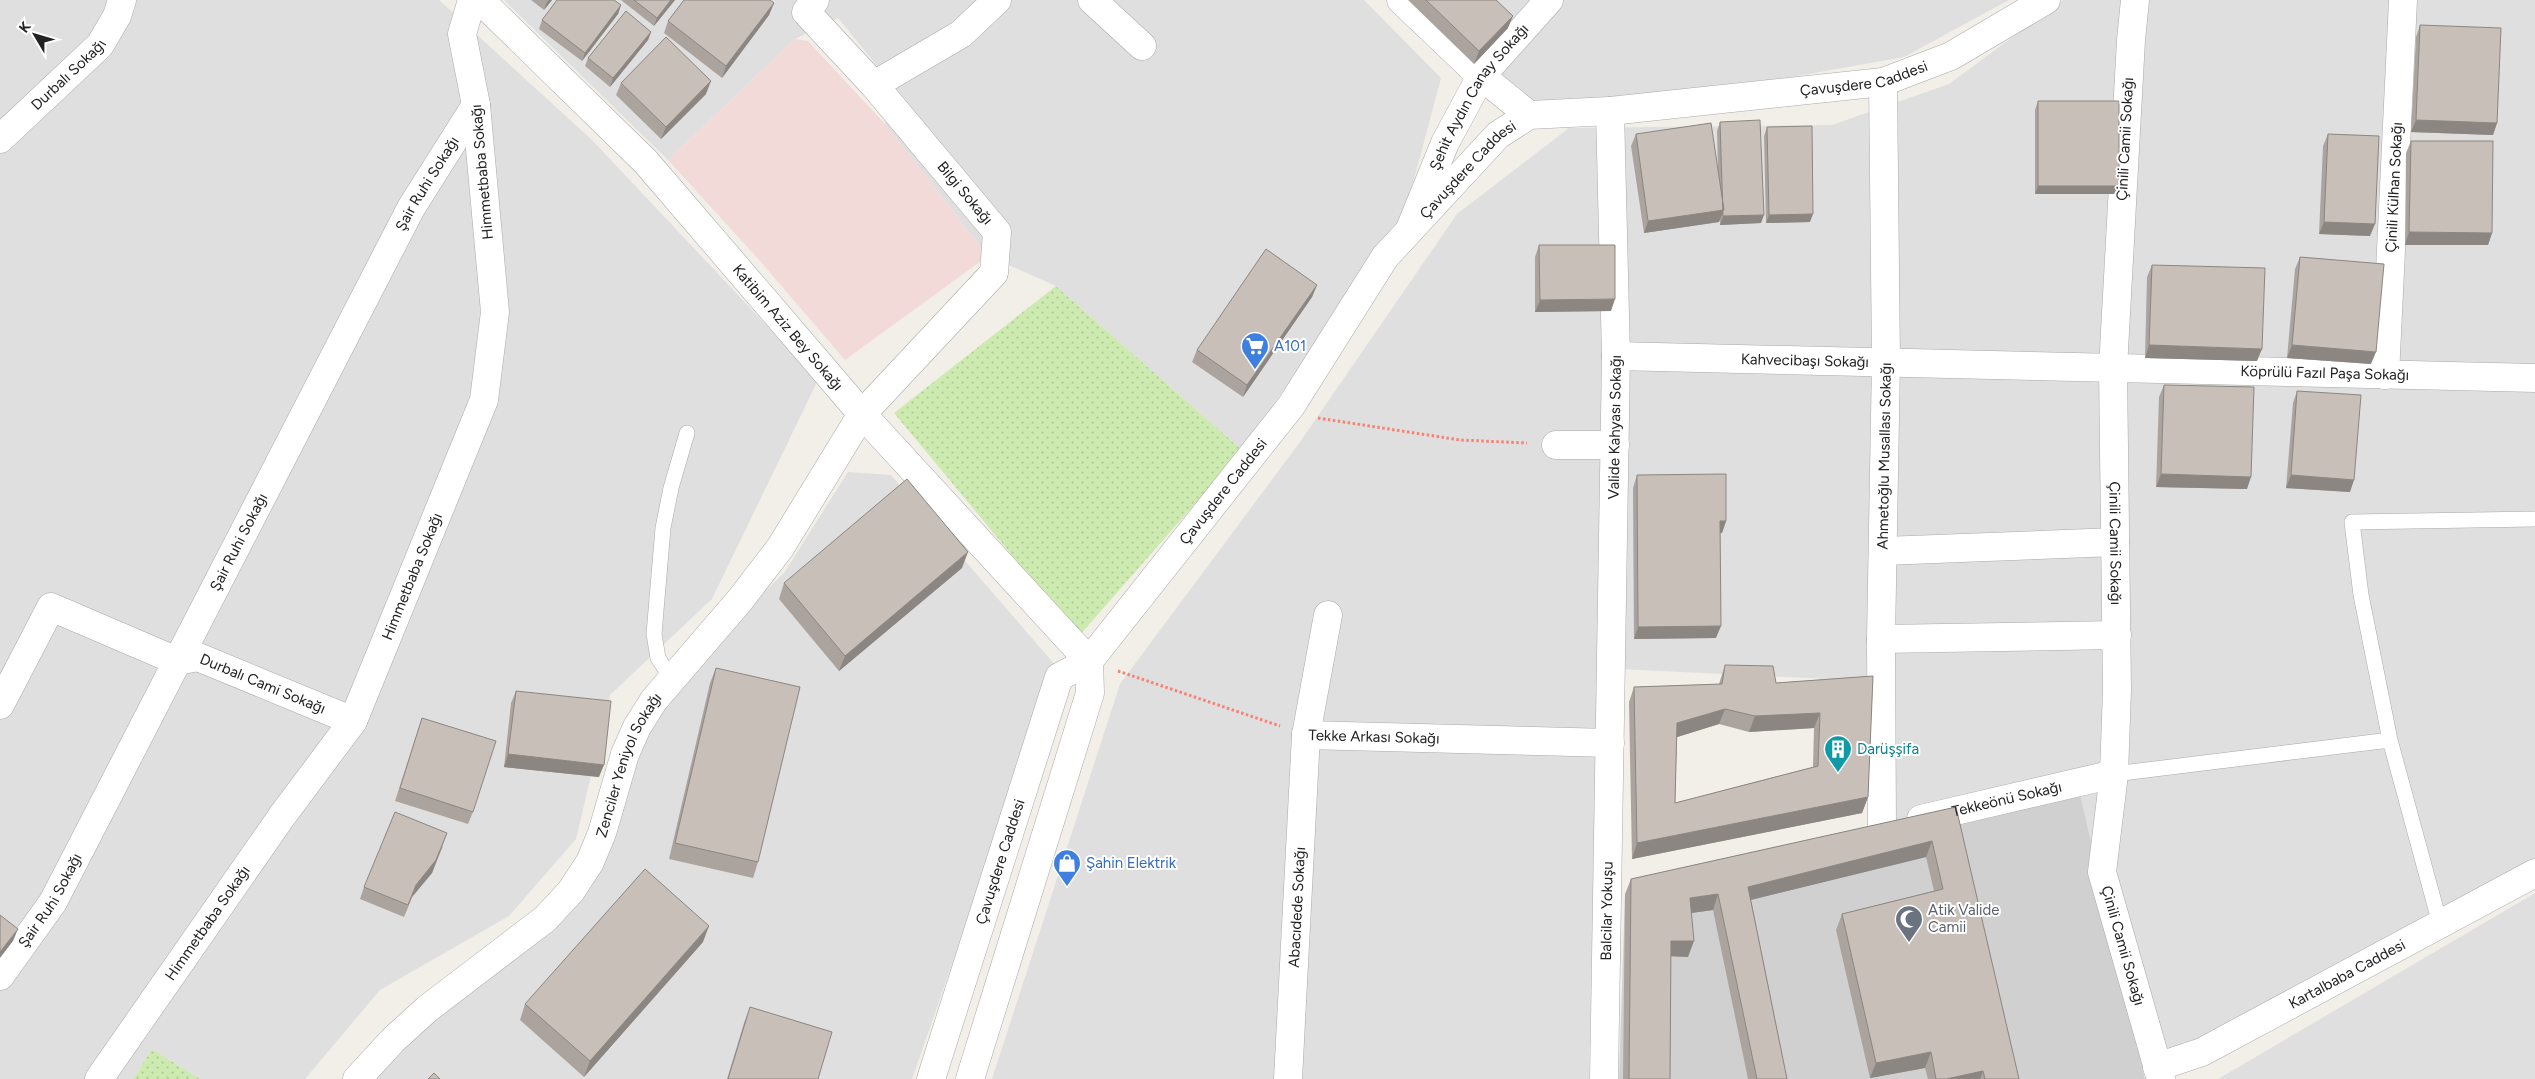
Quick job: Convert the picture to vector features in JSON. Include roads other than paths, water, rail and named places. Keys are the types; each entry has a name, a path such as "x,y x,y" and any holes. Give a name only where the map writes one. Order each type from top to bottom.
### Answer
{"street":[{"name":"Durbalı Sokağı","path":"0,139 100,45 117,16 122,0"},
{"name":"Himmetbaba Sokağı","path":"99,1079 282,816 353,721 484,400 495,312 476,105 462,34 472,0"},
{"name":"Katibim Aziz Bey Sokağı","path":"480,0 646,162 862,414 1089,661"},
{"path":"874,85 961,34 996,0"},
{"path":"1092,0 1142,46"},
{"path":"1401,0 1481,76 1530,115"},
{"name":"Şehit Aydın Canay Sokağı","path":"1410,229 1445,143 1481,76 1549,0"},
{"name":"Çavuşdere Caddesi","path":"932,1074 1059,677 1089,661 1291,406 1385,257 1498,136 1530,115 1610,111 1883,82 1951,56 2046,0"},
{"name":"Çinili Camii Sokağı","path":"2135,0 2130,40 2113,368 2117,690 2114,774 2102,872 2159,1073"},
{"name":"Çinili Külhan Sokağı","path":"2385,374 2403,0"},
{"name":"Bilgi Sokağı","path":"804,4 997,232 994,273 862,414"},
{"name":"Ahmetoğlu Musallası Sokağı","path":"1882,828 1881,639 1886,362 1883,82"},
{"name":"Şair Ruhi Sokağı","path":"0,976 52,902 411,208 476,105"},
{"name":"Valide Kahyası Sokağı","path":"1610,111 1616,356 1610,743"},
{"name":"Kahvecibaşı Sokağı","path":"1616,356 2113,368"},
{"name":"Köprülü Fazıl Paşa Sokağı","path":"2113,368 2535,378"},
{"name":"Zenciler Yeniyol Sokağı","path":"357,1079 393,1040 427,1009 545,919 571,891 590,862 602,833 625,754 637,727 671,678 740,600 780,548 862,414"},
{"path":"1556,444 1614,445"},
{"path":"1882,550 2115,542"},
{"name":"Durbalı Cami Sokağı","path":"0,705 51,607 176,661 198,657 353,721"},
{"name":"Abacıdede Sokağı","path":"1288,1079 1306,735 1328,615"},
{"path":"1881,639 2116,635"},
{"path":"970,1079 1090,693 1089,661"},
{"name":"Tekke Arkası Sokağı","path":"1306,735 1610,743"},
{"name":"Balcilar Yokuşu","path":"1604,1079 1610,743"},
{"name":"Tekkeönü Sokağı","path":"1854,834 2114,774"},
{"name":"Kartalbaba Caddesi","path":"2159,1073 2202,1052 2535,873"},
{"path":"1606,887 1635,881"},
{"path":"932,1074 962,1079"}],"lane":[{"path":"671,678 658,658 654,634 663,528 670,488 687,433"},
{"path":"2440,924 2390,740 2361,595 2352,522 2535,519"},
{"path":"2114,774 2390,740"}],"place":[{"name":"A101","path":"1255,370"},
{"name":"Darüşşifa","path":"1838,773"},
{"name":"Şahin Elektrik","path":"1067,887"},
{"name":"Atik Valide Camii","path":"1909,943"}]}
